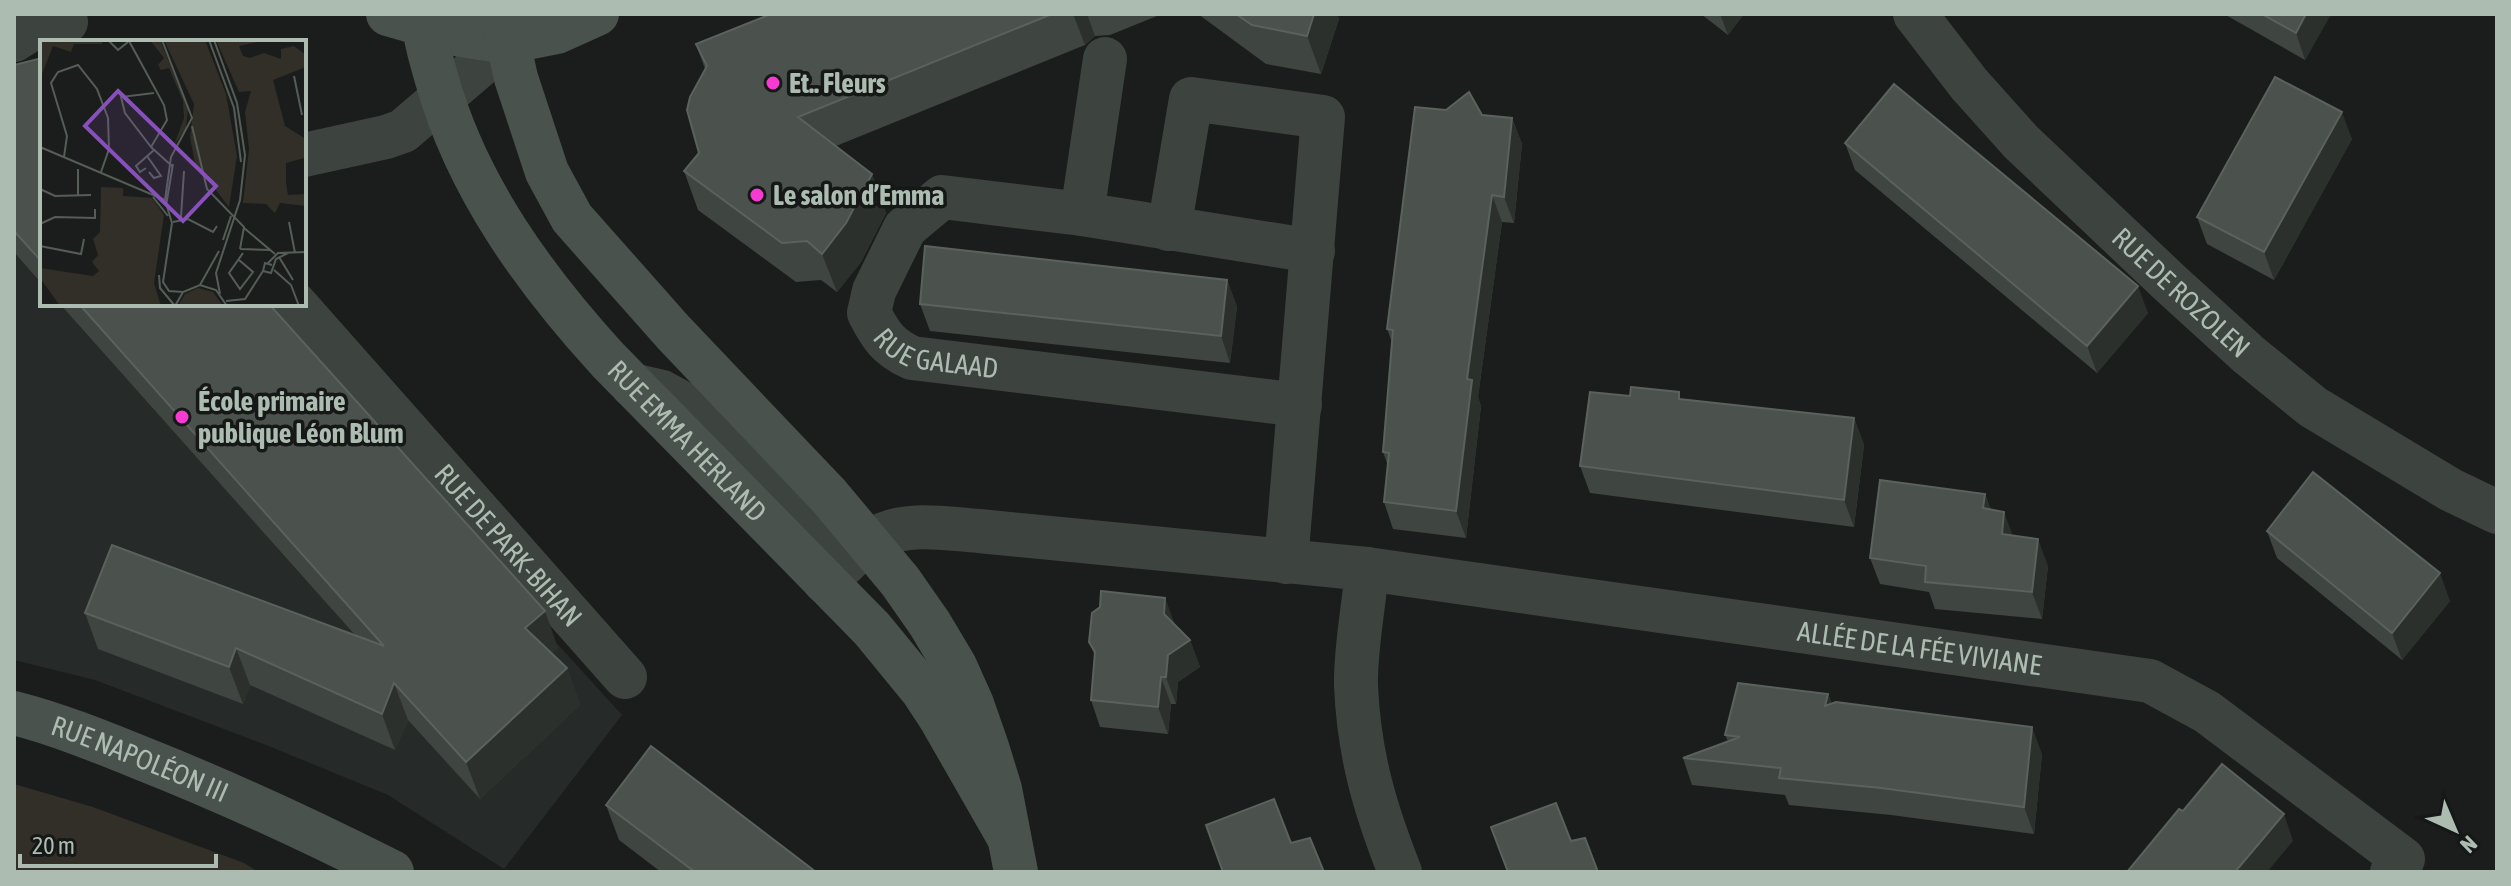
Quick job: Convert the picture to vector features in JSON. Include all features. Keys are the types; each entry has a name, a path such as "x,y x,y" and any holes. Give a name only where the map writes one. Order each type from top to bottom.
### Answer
{"street":[{"path":"412,18 461,35 504,28 557,32 597,14"},
{"name":"RUE DE ROZOLEN","path":"1915,14 1969,84 2021,142 2249,355 2313,407 2451,490 2497,512"},
{"name":"RUE EMMA HERLAND","path":"412,18 465,158 490,205 515,244 577,326 632,385 846,563 900,581 955,666 972,704 1000,789 1012,854"},
{"path":"14,40 30,30 69,26"},
{"path":"306,155 403,131 441,97 504,28"},
{"name":"RUE EMMA HERLAND","path":"504,28 547,172 572,218 673,332 829,496 846,563 872,629 922,690 941,719 1012,854"},
{"path":"1082,214 1105,59"},
{"path":"1169,229 1191,99 1323,117 1286,562"},
{"name":"RUE GALAAD","path":"1300,405 912,358 894,350 880,334 869,313 874,291 905,228 942,197 1082,214 1313,251"},
{"name":"RUE DE PARK-BIHAN","path":"297,306 625,677"},
{"path":"846,563 884,534 924,527 1367,569 1356,684 1364,763 1400,872"},
{"name":"ALLÉE DE LA FÉE VIVIANE","path":"1367,569 2150,681 2207,712 2403,859 2392,872"},
{"name":"RUE NAPOLÉON III","path":"14,713 90,738 226,792 311,830 392,872"}],"shaded area":[{"name":"École primaire publique Léon Blum","path":"40,99 40,306 251,306 622,715 504,869 388,795 95,680 14,660 14,106"},
{"path":"14,784 93,807 244,863 259,872 14,872"}],"building":[{"path":"771,14 1052,14 798,117 872,174 846,223 822,254 807,241 782,243 684,171 699,153 687,110 690,97 707,66 696,44"},
{"path":"1236,14 1314,14 1307,36 1252,25"},
{"path":"2262,14 2306,14 2296,33"},
{"path":"40,58 40,260 14,231 14,65"},
{"path":"2275,77 2342,112 2264,252 2197,217"},
{"path":"1894,84 2138,286 2087,346 1845,143"},
{"path":"1469,92 1482,115 1512,118 1504,197 1492,195 1467,379 1472,380 1456,511 1384,502 1389,453 1383,452 1393,330 1387,329 1415,107 1446,110"},
{"path":"925,246 1227,280 1221,336 920,304"},
{"path":"81,306 271,306 545,611 525,628 567,668 466,762 394,683 382,714 236,648 229,667 85,613 112,545 384,646"},
{"path":"1631,387 1679,392 1679,399 1854,418 1844,500 1580,466 1590,392 1630,396"},
{"path":"2313,472 2440,573 2392,633 2267,531"},
{"path":"1880,480 1985,494 1983,508 2004,512 2002,534 2038,539 2032,592 1925,582 1926,566 1870,558"},
{"path":"1101,591 1165,598 1164,614 1190,640 1168,655 1166,677 1161,677 1158,707 1091,700 1095,652 1089,642 1092,613 1100,607"},
{"path":"1738,683 1828,694 1825,706 1836,702 2032,727 2024,807 1779,778 1781,768 1683,758 1740,737 1725,735"},
{"path":"651,746 816,872 695,872 606,805"},
{"path":"2222,764 2284,814 2235,872 2127,872 2179,809 2183,811"},
{"path":"1274,799 1291,843 1310,838 1324,872 1223,872 1206,825"},
{"path":"1556,803 1571,841 1585,838 1598,872 1508,872 1491,827"}],"place":[{"name":"Et.. Fleurs","path":"773,83"},
{"name":"Le salon d’Emma","path":"757,195"},
{"name":"École primaire publique Léon Blum","path":"182,417"}]}
